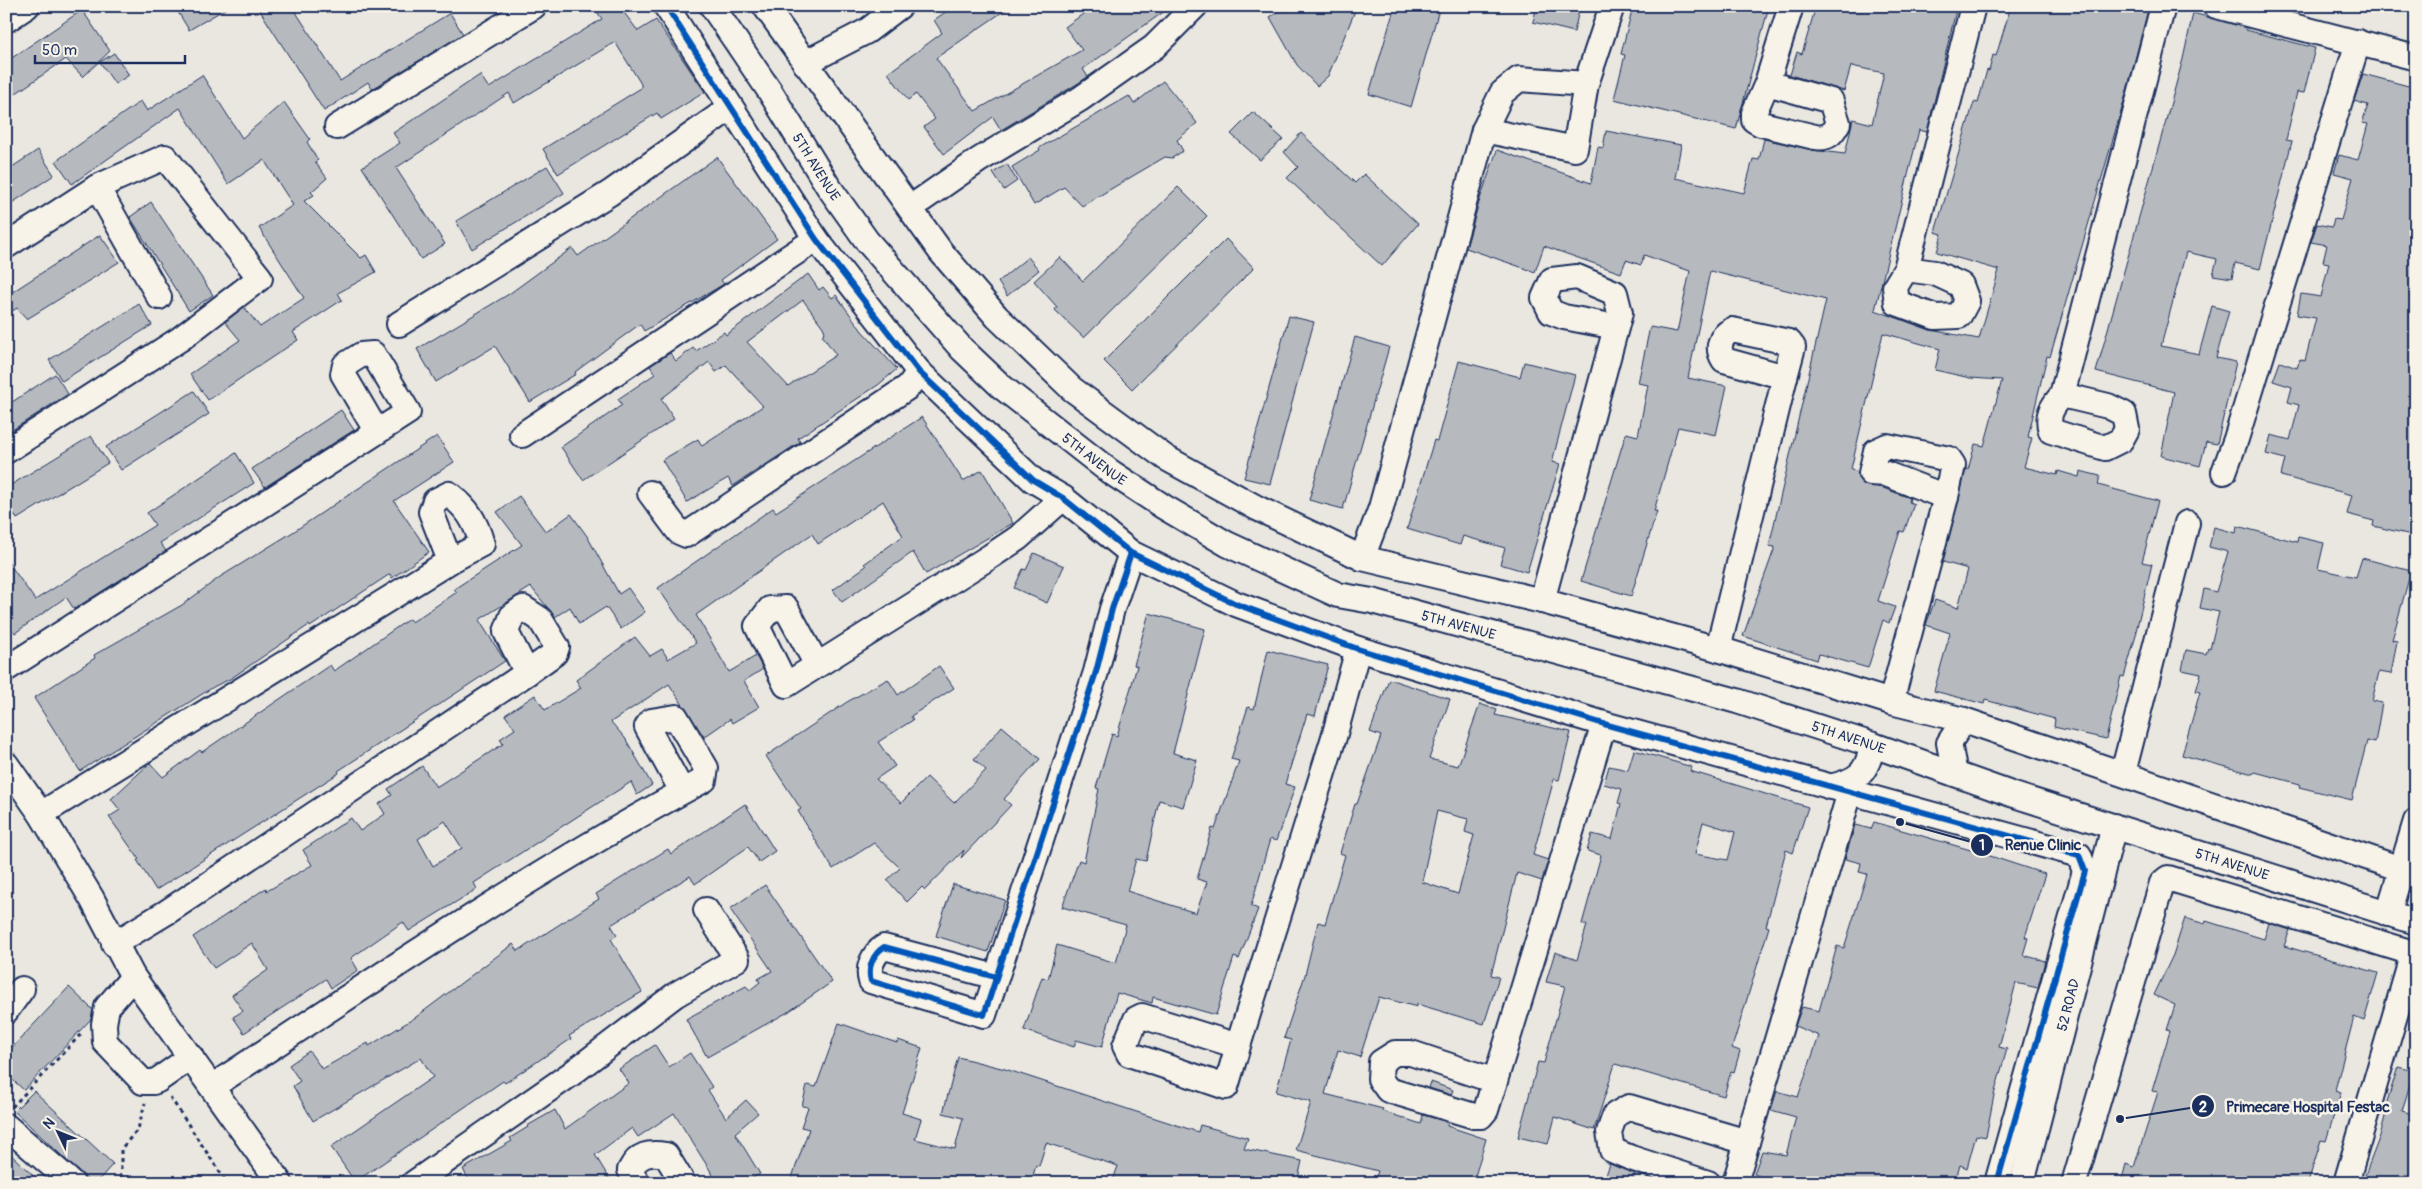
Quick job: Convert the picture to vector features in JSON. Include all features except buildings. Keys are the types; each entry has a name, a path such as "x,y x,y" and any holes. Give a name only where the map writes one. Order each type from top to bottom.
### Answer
{"street":[{"path":"6,20 27,6"},
{"path":"337,127 534,6"},
{"path":"666,6 730,108 816,238 919,372 1033,480 1063,498 1131,553 1236,604 1358,649 1604,724 2080,854 2084,862 2085,871 1997,1183"},
{"name":"5TH AVENUE","path":"712,6 769,90 828,186 868,241 962,350 1002,387 1108,471 1227,544 1338,596 1372,601 1727,698 1873,744 1955,774 2114,826 2416,922"},
{"path":"765,6 941,252 998,317 1072,389 1166,458 1257,508 1362,558 1542,601 1718,648 1891,702 1964,720 2409,872"},
{"path":"805,63 867,31 900,6"},
{"path":"910,208 979,160 1080,99 1154,47 1195,6"},
{"path":"1484,130 1575,149 1586,84 1612,6"},
{"path":"1767,83 1791,6"},
{"path":"1906,269 1973,6"},
{"path":"2062,395 2163,6"},
{"path":"2216,6 2262,13 2416,58"},
{"path":"2224,472 2358,42"},
{"path":"1362,558 1381,508 1484,130 1502,93 1519,79 1586,84"},
{"path":"399,324 610,193 730,108"},
{"path":"6,246 97,187 165,157 260,278 180,339 6,451"},
{"path":"97,187 159,297"},
{"path":"522,436 816,238"},
{"path":"1542,601 1616,328"},
{"path":"650,493 679,532 686,534 908,387 919,372"},
{"path":"1718,648 1785,377"},
{"path":"6,669 377,432"},
{"path":"1891,702 1946,497"},
{"path":"817,665 1018,538 1063,498"},
{"path":"2123,774 2187,523"},
{"path":"996,976 884,947 877,952 869,972 871,981 984,1015 1096,672 1112,609 1131,553"},
{"path":"41,814 450,561"},
{"path":"1238,1046 1334,737 1358,649"},
{"path":"114,944 527,673"},
{"path":"1955,774 1949,743 1964,720"},
{"path":"1495,1081 1604,724"},
{"path":"1734,1183 1737,1180 1840,789 1860,776 1869,760 1873,744"},
{"path":"6,764 12,791 41,814 92,899 133,977 214,1086 280,1183"},
{"path":"214,1086 564,859 682,792"},
{"path":"2388,914 2409,872 2416,821"},
{"name":"52 ROAD","path":"2022,1183 2114,826"},
{"path":"2074,1183 2162,882 2168,878 2414,953 2346,1183"},
{"path":"414,1183 571,1074 675,995 737,959 706,910"},
{"path":"133,977 107,1007 104,1024 105,1042 143,1082 154,1081 191,1056"},
{"path":"6,1012 22,989"},
{"path":"1708,1183 1630,1158 1612,1150 1609,1132 1615,1115 1629,1107 1747,1142"},
{"path":"6,1126 72,1183"},
{"path":"637,1183 630,1170 635,1161 650,1152 666,1154 682,1183"}],"path":[{"path":"6,1113 107,1007"},
{"path":"114,1183 121,1176 121,1149 138,1129 154,1081"},
{"path":"154,1081 227,1183"}],"cycle path":[{"path":"666,6 816,239 919,372 1033,480 1063,498 1131,553 1236,604 1358,649 1604,724 2079,855 2085,871 1997,1183"},
{"path":"996,977 884,947 874,957 870,966 871,981 984,1015 1096,672 1112,609 1131,553"}],"place":[{"name":"Renue Clinic","path":"1900,822"},
{"name":"Primecare Hospital Festac","path":"2120,1119"}]}
